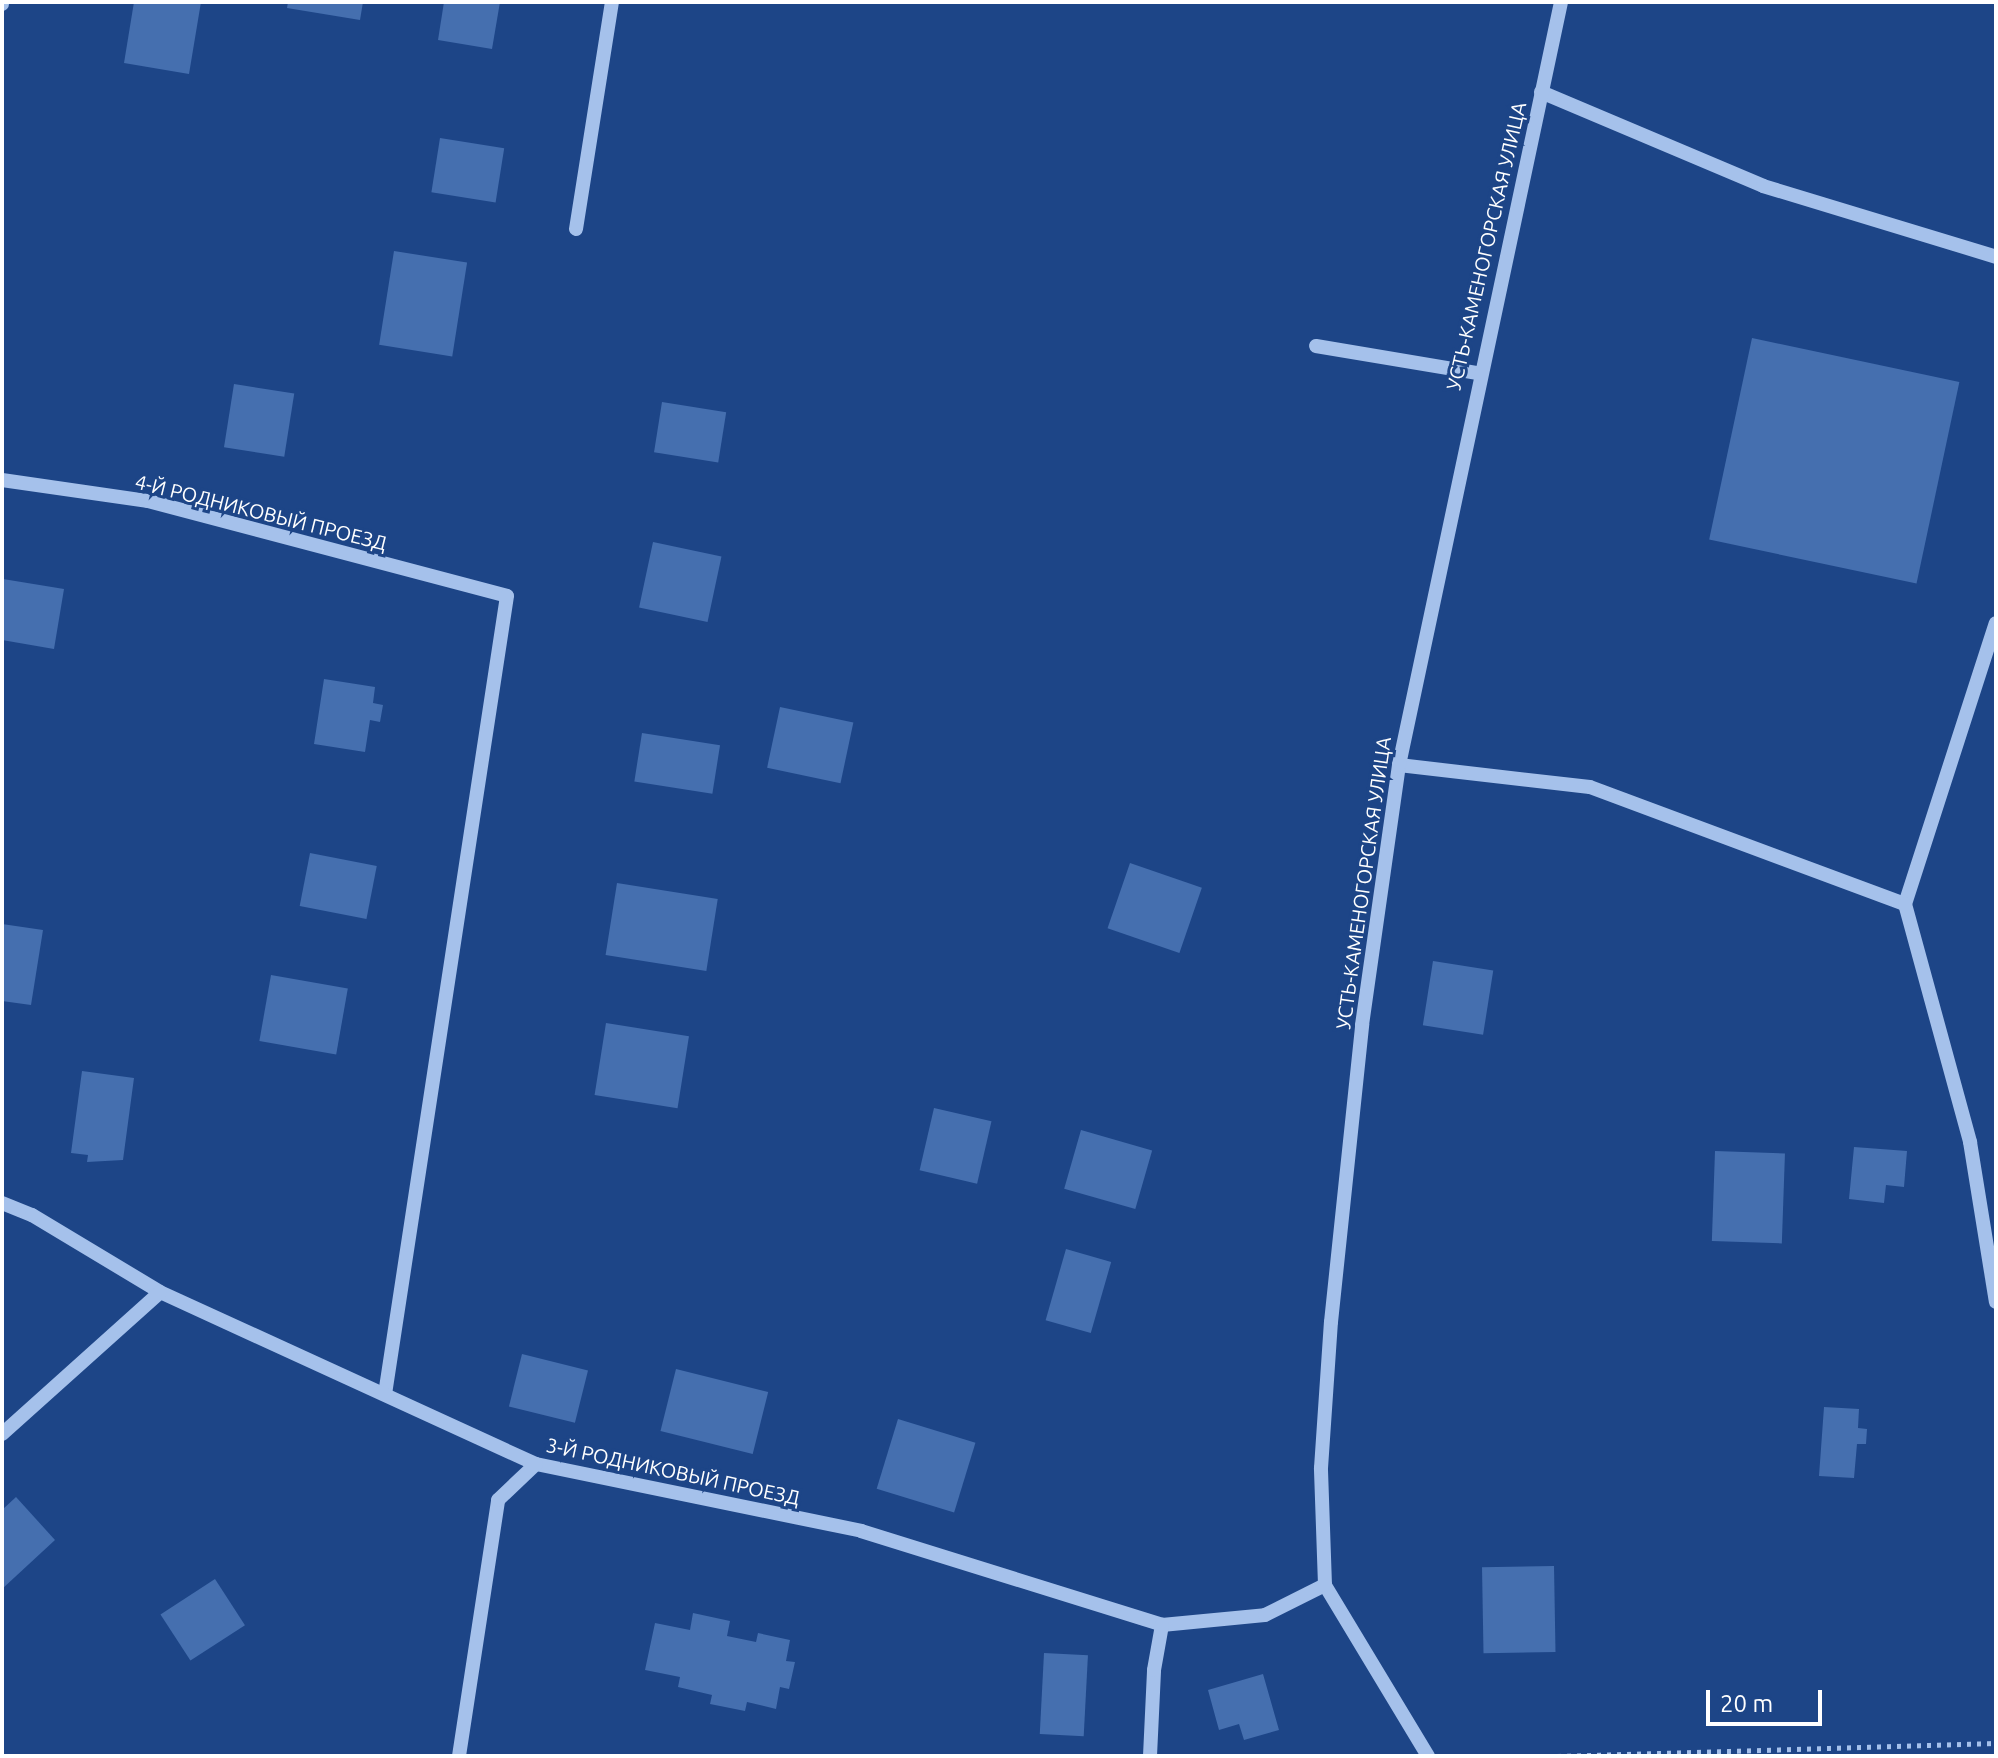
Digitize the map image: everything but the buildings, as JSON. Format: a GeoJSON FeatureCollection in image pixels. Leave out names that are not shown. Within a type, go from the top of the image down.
{"type":"FeatureCollection","features":[{"type":"Feature","properties":{"kind":"street"},"geometry":{"type":"LineString","coordinates":[[576,229],[612,2]]}},
{"type":"Feature","properties":{"kind":"street","name":"УСТЬ-КАМЕНОГОРСКАЯ УЛИЦА"},"geometry":{"type":"LineString","coordinates":[[1428,1756],[1325,1585],[1321,1468],[1331,1322],[1362,1025],[1399,765],[1478,373],[1561,2]]}},
{"type":"Feature","properties":{"kind":"street"},"geometry":{"type":"LineString","coordinates":[[1541,92],[1763,186],[1996,257]]}},
{"type":"Feature","properties":{"kind":"street"},"geometry":{"type":"LineString","coordinates":[[1316,346],[1478,373]]}},
{"type":"Feature","properties":{"kind":"street","name":"4-Й РОДНИКОВЫЙ ПРОЕЗД"},"geometry":{"type":"LineString","coordinates":[[2,480],[148,501],[507,596],[385,1394]]}},
{"type":"Feature","properties":{"kind":"street"},"geometry":{"type":"LineString","coordinates":[[1996,623],[1905,904],[1970,1142],[1996,1302]]}},
{"type":"Feature","properties":{"kind":"street"},"geometry":{"type":"LineString","coordinates":[[1399,765],[1590,787],[1905,904]]}},
{"type":"Feature","properties":{"kind":"street","name":"3-Й РОДНИКОВЫЙ ПРОЕЗД"},"geometry":{"type":"LineString","coordinates":[[2,1203],[32,1215],[160,1292],[536,1464],[861,1531],[1162,1625],[1265,1615],[1325,1585]]}},
{"type":"Feature","properties":{"kind":"street"},"geometry":{"type":"LineString","coordinates":[[2,1434],[160,1292]]}},
{"type":"Feature","properties":{"kind":"street"},"geometry":{"type":"LineString","coordinates":[[459,1756],[498,1500],[536,1464]]}},
{"type":"Feature","properties":{"kind":"street"},"geometry":{"type":"LineString","coordinates":[[1150,1756],[1154,1670],[1162,1625]]}},
{"type":"Feature","properties":{"kind":"path"},"geometry":{"type":"LineString","coordinates":[[1557,1756],[1996,1743]]}}]}
